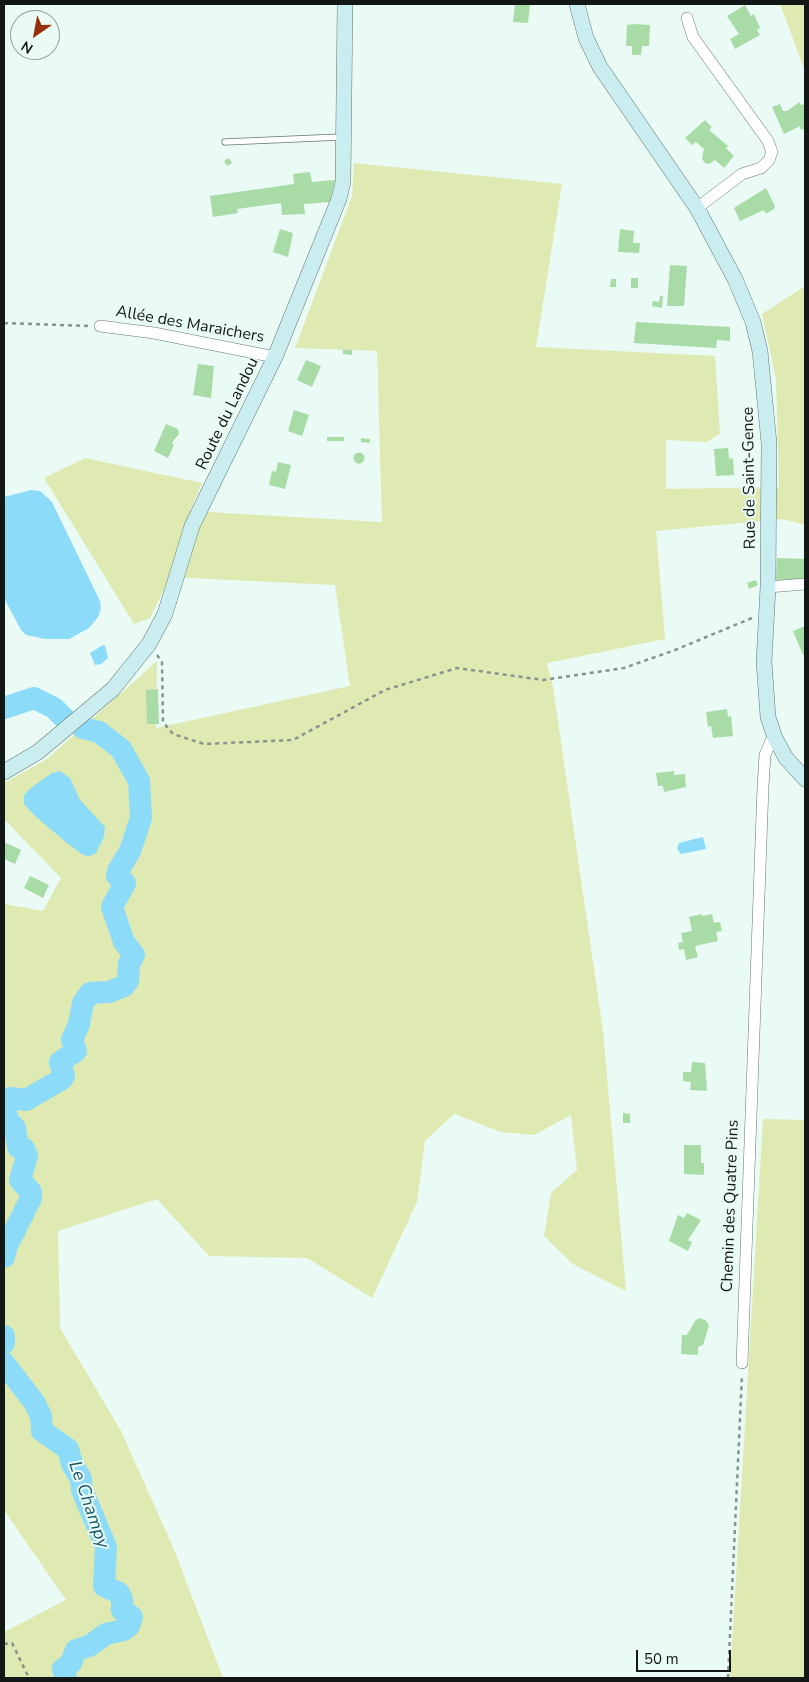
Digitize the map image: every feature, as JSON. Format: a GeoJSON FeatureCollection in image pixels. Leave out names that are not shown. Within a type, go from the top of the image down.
{"type":"FeatureCollection","features":[{"type":"Feature","properties":{"kind":"street","name":"Route du Landou"},"geometry":{"type":"LineString","coordinates":[[4,772],[38,752],[113,689],[149,644],[165,614],[192,526],[275,357],[338,199],[343,182],[345,4]]}},
{"type":"Feature","properties":{"kind":"street","name":"Rue de Saint-Gence"},"geometry":{"type":"LineString","coordinates":[[577,4],[586,38],[600,67],[697,208],[735,279],[753,322],[760,351],[769,443],[765,692],[768,717],[775,738],[786,758],[805,779]]}},
{"type":"Feature","properties":{"kind":"street"},"geometry":{"type":"LineString","coordinates":[[687,18],[693,37],[768,142],[772,152],[769,160],[761,168],[742,174],[697,208]]}},
{"type":"Feature","properties":{"kind":"street","name":"Allée des Maraichers"},"geometry":{"type":"LineString","coordinates":[[100,326],[154,332],[275,357]]}},
{"type":"Feature","properties":{"kind":"street"},"geometry":{"type":"LineString","coordinates":[[768,586],[805,584]]}},
{"type":"Feature","properties":{"kind":"street","name":"Chemin des Quatre Pins"},"geometry":{"type":"LineString","coordinates":[[742,1363],[763,786],[765,755],[771,741],[775,738]]}},
{"type":"Feature","properties":{"kind":"lane"},"geometry":{"type":"LineString","coordinates":[[226,142],[344,137]]}},
{"type":"Feature","properties":{"kind":"path"},"geometry":{"type":"LineString","coordinates":[[4,323],[100,326]]}},
{"type":"Feature","properties":{"kind":"path"},"geometry":{"type":"LineString","coordinates":[[149,644],[162,662],[163,722],[173,734],[204,744],[293,740],[385,690],[457,668],[543,680],[624,668],[675,650],[766,612]]}},
{"type":"Feature","properties":{"kind":"path"},"geometry":{"type":"LineString","coordinates":[[728,1678],[742,1363]]}},
{"type":"Feature","properties":{"kind":"path"},"geometry":{"type":"LineString","coordinates":[[4,1644],[12,1643],[29,1678]]}},
{"type":"Feature","properties":{"kind":"green space"},"geometry":{"type":"Polygon","coordinates":[[[780,4],[805,4],[805,71],[780,4]]]}},
{"type":"Feature","properties":{"kind":"green space"},"geometry":{"type":"Polygon","coordinates":[[[354,163],[562,184],[536,347],[715,356],[720,434],[706,442],[666,440],[666,489],[779,487],[776,379],[762,314],[805,286],[805,525],[782,519],[656,531],[665,639],[547,663],[553,687],[603,1031],[626,1291],[573,1264],[544,1236],[551,1193],[577,1170],[571,1115],[534,1135],[501,1132],[454,1114],[425,1141],[417,1202],[372,1298],[307,1258],[209,1256],[157,1199],[58,1231],[60,1328],[121,1431],[173,1547],[223,1678],[4,1678],[4,1632],[66,1600],[4,1510],[4,904],[43,911],[61,878],[4,819],[4,783],[47,759],[157,661],[156,728],[350,686],[335,585],[170,577],[150,618],[134,624],[44,478],[85,458],[202,483],[190,511],[382,522],[377,351],[295,348],[352,196],[354,163]]]}},
{"type":"Feature","properties":{"kind":"green space"},"geometry":{"type":"Polygon","coordinates":[[[763,1119],[805,1120],[805,1678],[730,1678],[763,1119]]]}},
{"type":"Feature","properties":{"kind":"water"},"geometry":{"type":"Polygon","coordinates":[[[31,490],[40,491],[52,502],[100,601],[101,608],[98,617],[89,628],[69,639],[45,639],[26,635],[21,630],[4,598],[4,497],[31,490]]]}},
{"type":"Feature","properties":{"kind":"water"},"geometry":{"type":"Polygon","coordinates":[[[103,645],[105,646],[108,658],[101,664],[95,665],[90,653],[103,645]]]}},
{"type":"Feature","properties":{"kind":"water"},"geometry":{"type":"Polygon","coordinates":[[[60,771],[70,778],[80,800],[105,827],[104,837],[96,853],[90,856],[83,855],[67,843],[24,804],[24,795],[32,787],[52,773],[60,771]]]}},
{"type":"Feature","properties":{"kind":"water"},"geometry":{"type":"Polygon","coordinates":[[[703,837],[706,849],[681,854],[677,849],[679,843],[703,837]]]}},
{"type":"Feature","properties":{"kind":"building"},"geometry":{"type":"Polygon","coordinates":[[[515,4],[530,4],[528,23],[513,22],[515,4]]]}},
{"type":"Feature","properties":{"kind":"building"},"geometry":{"type":"Polygon","coordinates":[[[745,5],[751,16],[754,14],[760,28],[757,30],[760,35],[735,49],[730,39],[739,34],[727,16],[745,5]]]}},
{"type":"Feature","properties":{"kind":"building"},"geometry":{"type":"Polygon","coordinates":[[[627,25],[650,25],[649,46],[642,46],[641,55],[632,55],[632,46],[626,46],[627,25]]]}},
{"type":"Feature","properties":{"kind":"building"},"geometry":{"type":"Polygon","coordinates":[[[800,102],[801,105],[805,104],[805,128],[801,130],[800,126],[784,134],[772,107],[780,104],[783,111],[787,111],[800,102]]]}},
{"type":"Feature","properties":{"kind":"building"},"geometry":{"type":"Polygon","coordinates":[[[705,120],[712,127],[709,130],[728,146],[726,148],[734,156],[724,168],[715,160],[709,164],[705,163],[702,159],[704,149],[696,142],[692,145],[685,138],[705,120]]]}},
{"type":"Feature","properties":{"kind":"building"},"geometry":{"type":"Polygon","coordinates":[[[229,158],[232,163],[227,166],[224,161],[229,158]]]}},
{"type":"Feature","properties":{"kind":"building"},"geometry":{"type":"Polygon","coordinates":[[[310,172],[312,182],[335,180],[330,202],[304,204],[305,214],[282,215],[281,203],[237,209],[238,213],[213,217],[210,196],[294,184],[293,174],[310,172]]]}},
{"type":"Feature","properties":{"kind":"building"},"geometry":{"type":"Polygon","coordinates":[[[766,188],[775,206],[774,209],[766,214],[764,210],[740,221],[734,208],[766,188]]]}},
{"type":"Feature","properties":{"kind":"building"},"geometry":{"type":"Polygon","coordinates":[[[280,229],[293,233],[288,257],[273,252],[280,229]]]}},
{"type":"Feature","properties":{"kind":"building"},"geometry":{"type":"Polygon","coordinates":[[[620,229],[634,231],[633,243],[640,243],[639,253],[618,252],[620,229]]]}},
{"type":"Feature","properties":{"kind":"building"},"geometry":{"type":"Polygon","coordinates":[[[670,265],[687,266],[684,306],[667,306],[670,265]]]}},
{"type":"Feature","properties":{"kind":"building"},"geometry":{"type":"Polygon","coordinates":[[[631,278],[638,278],[638,288],[631,288],[631,278]]]}},
{"type":"Feature","properties":{"kind":"building"},"geometry":{"type":"Polygon","coordinates":[[[611,279],[616,279],[616,287],[610,287],[611,279]]]}},
{"type":"Feature","properties":{"kind":"building"},"geometry":{"type":"Polygon","coordinates":[[[660,296],[663,296],[662,308],[652,306],[653,301],[659,302],[660,296]]]}},
{"type":"Feature","properties":{"kind":"building"},"geometry":{"type":"Polygon","coordinates":[[[636,322],[730,327],[730,341],[717,340],[716,348],[634,343],[636,322]]]}},
{"type":"Feature","properties":{"kind":"building"},"geometry":{"type":"Polygon","coordinates":[[[343,350],[352,350],[352,355],[343,354],[343,350]]]}},
{"type":"Feature","properties":{"kind":"building"},"geometry":{"type":"Polygon","coordinates":[[[306,360],[321,366],[312,387],[297,380],[306,360]]]}},
{"type":"Feature","properties":{"kind":"building"},"geometry":{"type":"Polygon","coordinates":[[[198,364],[214,366],[211,398],[193,395],[198,364]]]}},
{"type":"Feature","properties":{"kind":"building"},"geometry":{"type":"Polygon","coordinates":[[[294,410],[309,415],[302,436],[288,431],[294,410]]]}},
{"type":"Feature","properties":{"kind":"building"},"geometry":{"type":"Polygon","coordinates":[[[166,424],[178,429],[179,434],[173,441],[172,444],[174,445],[168,458],[154,451],[166,424]]]}},
{"type":"Feature","properties":{"kind":"building"},"geometry":{"type":"Polygon","coordinates":[[[327,437],[344,437],[344,441],[327,441],[327,437]]]}},
{"type":"Feature","properties":{"kind":"building"},"geometry":{"type":"Polygon","coordinates":[[[361,438],[370,439],[370,443],[361,442],[361,438]]]}},
{"type":"Feature","properties":{"kind":"building"},"geometry":{"type":"Polygon","coordinates":[[[728,448],[729,459],[733,458],[734,475],[716,476],[714,449],[728,448]]]}},
{"type":"Feature","properties":{"kind":"building"},"geometry":{"type":"Polygon","coordinates":[[[357,453],[361,453],[364,458],[363,462],[357,463],[354,460],[354,456],[357,453]]]}},
{"type":"Feature","properties":{"kind":"building"},"geometry":{"type":"Polygon","coordinates":[[[278,462],[291,465],[285,489],[269,485],[272,471],[276,472],[278,462]]]}},
{"type":"Feature","properties":{"kind":"building"},"geometry":{"type":"Polygon","coordinates":[[[777,558],[805,559],[805,579],[776,580],[777,558]]]}},
{"type":"Feature","properties":{"kind":"building"},"geometry":{"type":"Polygon","coordinates":[[[756,580],[758,585],[749,589],[747,583],[756,580]]]}},
{"type":"Feature","properties":{"kind":"building"},"geometry":{"type":"Polygon","coordinates":[[[805,626],[805,654],[803,655],[793,631],[805,626]]]}},
{"type":"Feature","properties":{"kind":"building"},"geometry":{"type":"Polygon","coordinates":[[[158,689],[159,724],[147,724],[146,690],[158,689]]]}},
{"type":"Feature","properties":{"kind":"building"},"geometry":{"type":"Polygon","coordinates":[[[727,709],[728,717],[731,716],[733,736],[713,738],[711,726],[708,727],[706,712],[727,709]]]}},
{"type":"Feature","properties":{"kind":"building"},"geometry":{"type":"Polygon","coordinates":[[[674,771],[674,775],[685,774],[686,787],[664,792],[663,786],[658,786],[656,773],[674,771]]]}},
{"type":"Feature","properties":{"kind":"building"},"geometry":{"type":"Polygon","coordinates":[[[4,842],[21,850],[15,864],[4,859],[4,842]]]}},
{"type":"Feature","properties":{"kind":"building"},"geometry":{"type":"Polygon","coordinates":[[[30,876],[49,885],[43,898],[24,888],[30,876]]]}},
{"type":"Feature","properties":{"kind":"building"},"geometry":{"type":"Polygon","coordinates":[[[702,914],[702,916],[712,914],[714,923],[720,922],[722,931],[716,932],[718,941],[695,946],[698,957],[686,960],[684,949],[679,950],[678,943],[683,942],[681,933],[692,931],[689,917],[702,914]]]}},
{"type":"Feature","properties":{"kind":"building"},"geometry":{"type":"Polygon","coordinates":[[[692,1062],[705,1063],[707,1091],[690,1090],[691,1082],[683,1081],[683,1072],[691,1072],[692,1062]]]}},
{"type":"Feature","properties":{"kind":"building"},"geometry":{"type":"Polygon","coordinates":[[[623,1113],[630,1114],[630,1123],[623,1123],[623,1113]]]}},
{"type":"Feature","properties":{"kind":"building"},"geometry":{"type":"Polygon","coordinates":[[[684,1145],[701,1145],[701,1163],[704,1163],[704,1175],[684,1174],[684,1145]]]}},
{"type":"Feature","properties":{"kind":"building"},"geometry":{"type":"Polygon","coordinates":[[[687,1213],[701,1220],[688,1240],[692,1242],[688,1251],[669,1241],[678,1215],[684,1218],[687,1213]]]}},
{"type":"Feature","properties":{"kind":"building"},"geometry":{"type":"Polygon","coordinates":[[[699,1318],[705,1320],[709,1325],[703,1345],[698,1347],[698,1355],[681,1354],[682,1335],[687,1335],[695,1321],[699,1318]]]}},
{"type":"Feature","properties":{"kind":"waterway","name":"Le Champy"},"geometry":{"type":"LineString","coordinates":[[4,708],[34,698],[54,708],[66,720]]}},
{"type":"Feature","properties":{"kind":"waterway","name":"Le Champy"},"geometry":{"type":"LineString","coordinates":[[4,1257],[7,1246],[31,1198],[31,1192],[20,1180],[27,1156],[24,1149],[18,1147],[15,1128],[9,1122],[6,1113],[6,1104],[10,1098],[26,1100],[62,1079],[64,1076],[60,1062],[76,1051],[72,1040],[79,1024],[83,1003],[90,993],[109,992],[124,986],[128,981],[129,964],[134,955],[124,942],[112,907],[125,883],[117,876],[118,871],[130,851],[141,818],[139,781],[121,749],[99,732],[83,728]]}},
{"type":"Feature","properties":{"kind":"waterway","name":"Le Champy"},"geometry":{"type":"LineString","coordinates":[[4,1336],[4,1343]]}},
{"type":"Feature","properties":{"kind":"waterway","name":"Le Champy"},"geometry":{"type":"LineString","coordinates":[[4,1363],[34,1402],[41,1416],[42,1431],[68,1449],[72,1464],[81,1479],[82,1490],[106,1547],[104,1586],[119,1593],[122,1599],[122,1610],[132,1617],[129,1626],[124,1630],[106,1634],[89,1646],[76,1650],[71,1663],[63,1669],[66,1678]]}}]}
